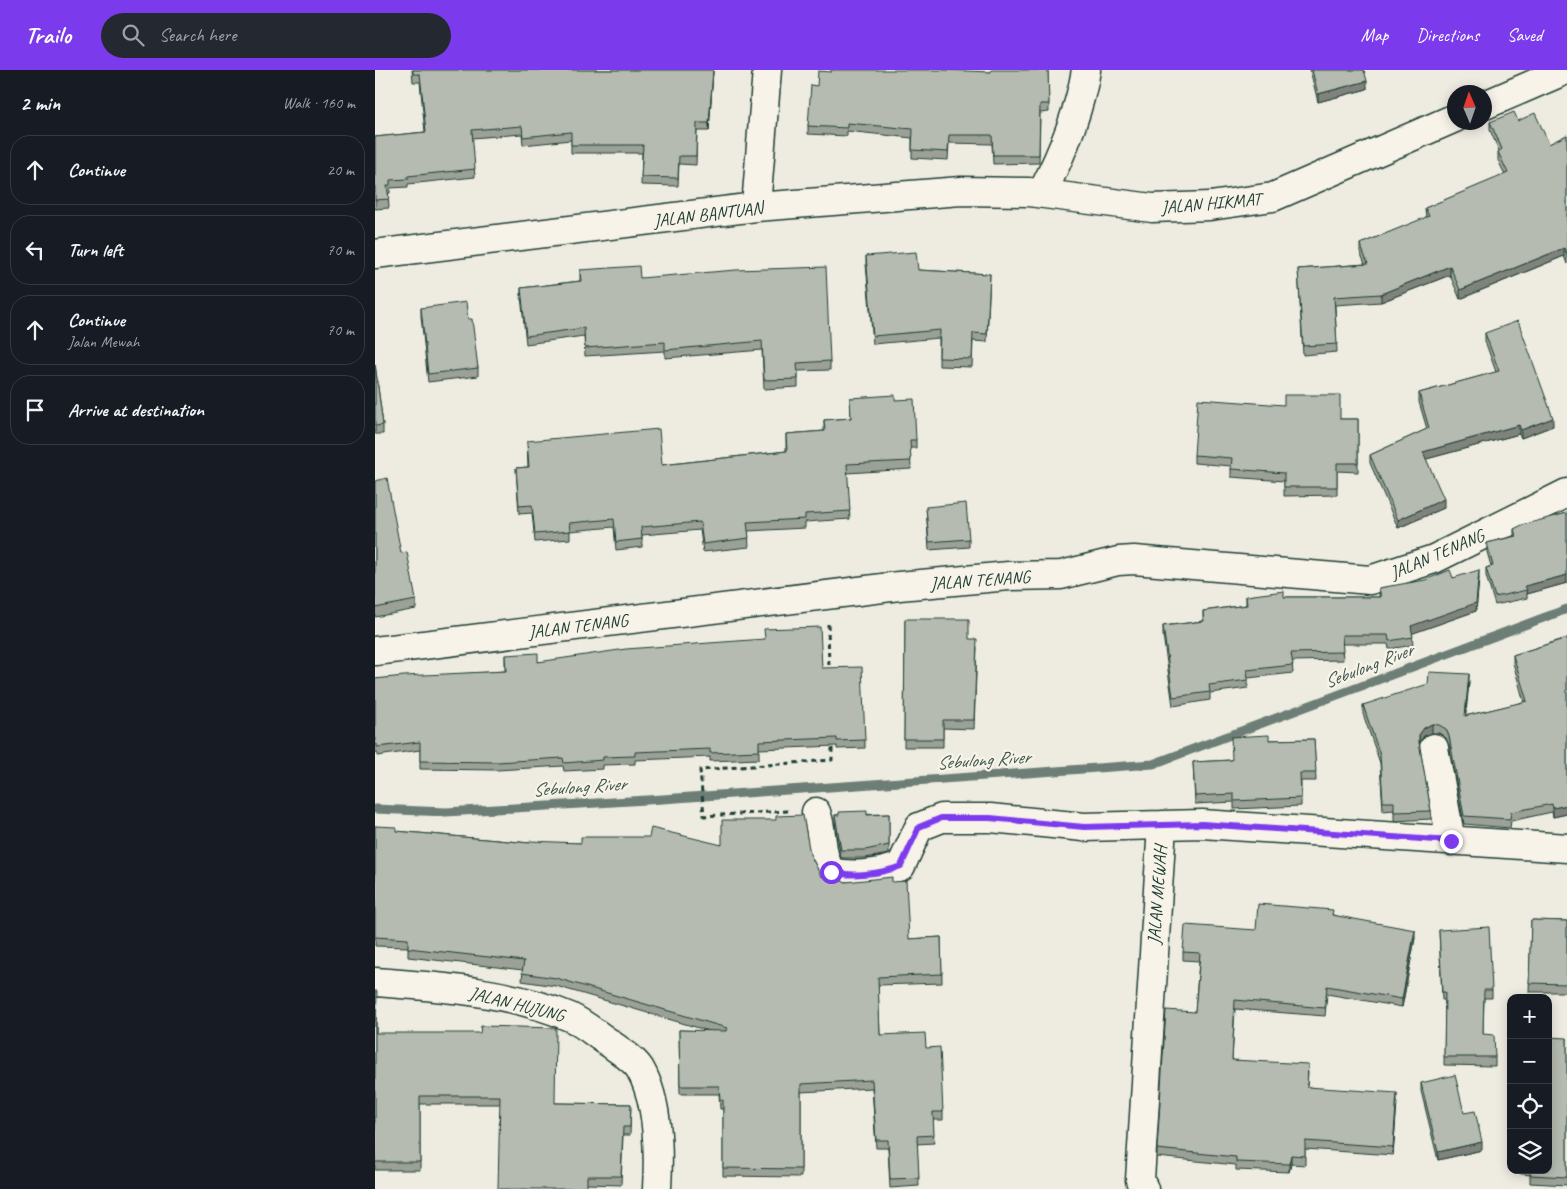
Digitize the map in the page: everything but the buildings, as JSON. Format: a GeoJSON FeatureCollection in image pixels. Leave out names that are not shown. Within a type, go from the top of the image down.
{"type":"FeatureCollection","features":[{"type":"Feature","properties":{"kind":"street"},"geometry":{"type":"LineString","coordinates":[[756,207],[767,70]]}},
{"type":"Feature","properties":{"kind":"street"},"geometry":{"type":"LineString","coordinates":[[1042,193],[1058,161],[1076,117],[1086,70]]}},
{"type":"Feature","properties":{"kind":"street"},"geometry":{"type":"LineString","coordinates":[[1492,102],[1566,70]]}},
{"type":"Feature","properties":{"kind":"street","name":"JALAN HIKMAT"},"geometry":{"type":"LineString","coordinates":[[1042,193],[1152,208],[1210,206],[1273,197],[1447,121]]}},
{"type":"Feature","properties":{"kind":"street","name":"JALAN BANTUAN"},"geometry":{"type":"LineString","coordinates":[[375,254],[756,207],[961,191],[1042,193]]}},
{"type":"Feature","properties":{"kind":"street","name":"JALAN TENANG"},"geometry":{"type":"LineString","coordinates":[[375,651],[979,579],[1061,575],[1118,561],[1134,560],[1370,580],[1433,559],[1567,493]]}},
{"type":"Feature","properties":{"kind":"street"},"geometry":{"type":"LineString","coordinates":[[1434,748],[1451,841]]}},
{"type":"Feature","properties":{"kind":"street"},"geometry":{"type":"LineString","coordinates":[[816,812],[824,860],[831,872],[840,874],[889,871],[901,866],[919,827],[941,818],[990,818],[1084,827],[1162,826]]}},
{"type":"Feature","properties":{"kind":"street","name":"JALAN MEWAH"},"geometry":{"type":"LineString","coordinates":[[1144,1189],[1140,1180],[1162,826],[1202,824],[1567,848]]}},
{"type":"Feature","properties":{"kind":"street","name":"JALAN HUJUNG"},"geometry":{"type":"LineString","coordinates":[[375,982],[448,987],[526,1003],[571,1018],[615,1048],[639,1068],[649,1097],[658,1140],[657,1189]]}},
{"type":"Feature","properties":{"kind":"path"},"geometry":{"type":"LineString","coordinates":[[827,596],[829,673]]}},
{"type":"Feature","properties":{"kind":"path"},"geometry":{"type":"LineString","coordinates":[[816,812],[808,810],[704,816],[700,770],[832,760],[831,740]]}},
{"type":"Feature","properties":{"kind":"waterway","name":"Sebulong River"},"geometry":{"type":"LineString","coordinates":[[375,809],[446,812],[663,799],[1153,764],[1567,609]]}},
{"type":"Feature","properties":{"kind":"route"},"geometry":{"type":"LineString","coordinates":[[831,872],[840,874],[889,871],[901,866],[919,827],[941,818],[990,818],[1084,827],[1202,824],[1451,841]]}}]}
